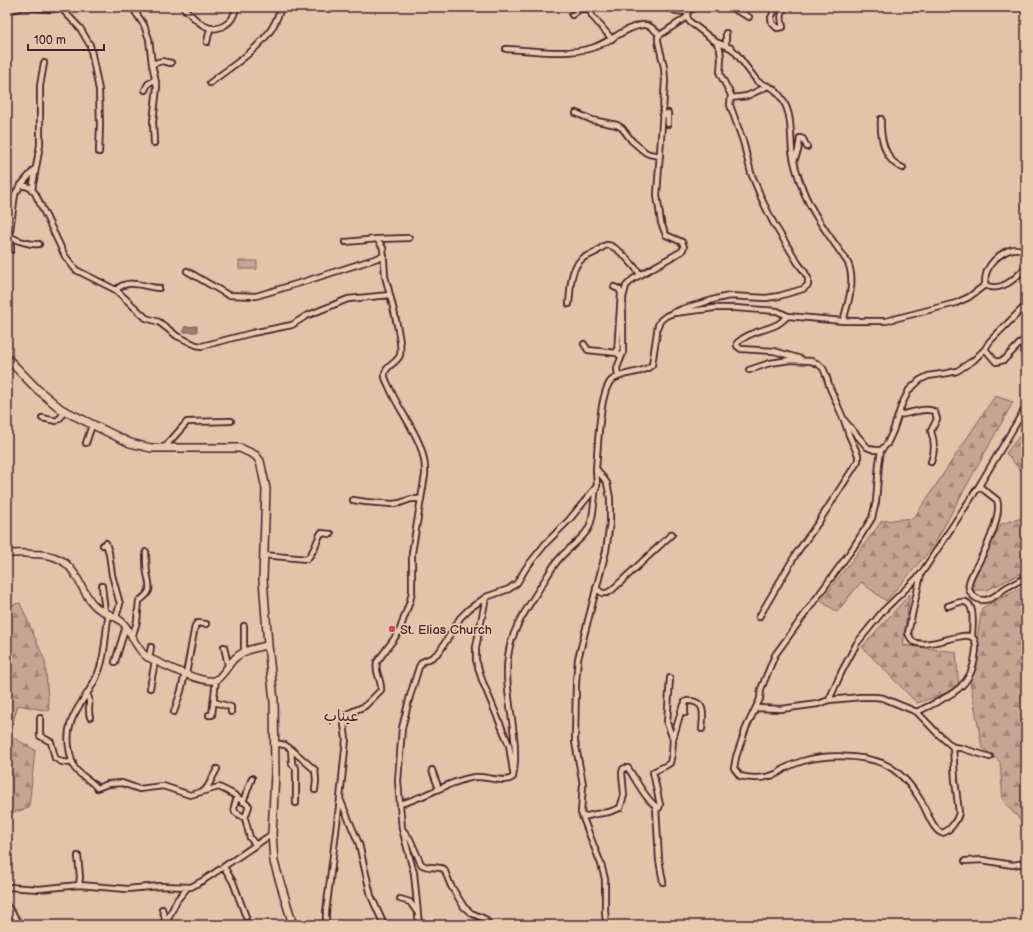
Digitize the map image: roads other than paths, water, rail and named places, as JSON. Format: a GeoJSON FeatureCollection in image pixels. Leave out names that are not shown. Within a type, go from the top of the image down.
{"type":"FeatureCollection","features":[{"type":"Feature","properties":{"kind":"main road"},"geometry":{"type":"LineString","coordinates":[[7,358],[47,399],[64,411],[130,443],[147,447],[164,448],[236,447],[244,449],[255,455],[260,461],[266,489],[263,591],[274,701],[272,834],[275,868],[293,925]]}},
{"type":"Feature","properties":{"kind":"street"},"geometry":{"type":"LineString","coordinates":[[7,11],[23,7],[52,9],[60,7],[80,28],[90,45],[99,90],[99,152]]}},
{"type":"Feature","properties":{"kind":"street"},"geometry":{"type":"LineString","coordinates":[[132,7],[144,25],[149,38],[157,88],[153,122],[154,143]]}},
{"type":"Feature","properties":{"kind":"street"},"geometry":{"type":"LineString","coordinates":[[183,7],[202,25],[210,29],[218,29],[226,25],[234,17],[236,7]]}},
{"type":"Feature","properties":{"kind":"street"},"geometry":{"type":"LineString","coordinates":[[210,83],[250,52],[268,34],[281,7]]}},
{"type":"Feature","properties":{"kind":"street"},"geometry":{"type":"LineString","coordinates":[[669,7],[674,11],[679,12],[688,11],[696,7]]}},
{"type":"Feature","properties":{"kind":"street"},"geometry":{"type":"LineString","coordinates":[[731,7],[749,16]]}},
{"type":"Feature","properties":{"kind":"street"},"geometry":{"type":"LineString","coordinates":[[776,7],[770,18],[772,23],[777,28],[783,27],[781,12],[784,7]]}},
{"type":"Feature","properties":{"kind":"street"},"geometry":{"type":"LineString","coordinates":[[572,15],[580,9],[590,9],[592,16],[612,39]]}},
{"type":"Feature","properties":{"kind":"street"},"geometry":{"type":"LineString","coordinates":[[688,11],[687,18],[693,25],[716,42],[731,48],[742,59],[757,81],[776,90],[787,106],[794,161],[800,182],[808,201],[851,270],[852,281],[843,321]]}},
{"type":"Feature","properties":{"kind":"street"},"geometry":{"type":"LineString","coordinates":[[618,376],[616,368],[623,353],[623,298],[629,282],[682,251],[684,247],[682,242],[666,235],[661,223],[657,196],[666,81],[658,37],[687,18]]}},
{"type":"Feature","properties":{"kind":"street"},"geometry":{"type":"LineString","coordinates":[[506,50],[570,52],[592,48],[630,29],[642,25],[651,26],[660,35]]}},
{"type":"Feature","properties":{"kind":"street"},"geometry":{"type":"LineString","coordinates":[[207,42],[210,29]]}},
{"type":"Feature","properties":{"kind":"street"},"geometry":{"type":"LineString","coordinates":[[726,34],[726,46]]}},
{"type":"Feature","properties":{"kind":"street"},"geometry":{"type":"LineString","coordinates":[[513,777],[516,750],[507,682],[507,661],[511,640],[520,621],[551,569],[569,548],[584,535],[590,526],[597,486],[596,468],[602,400],[608,384],[611,380],[618,376],[647,369],[652,364],[658,324],[666,316],[682,309],[723,298],[751,296],[766,298],[803,289],[808,285],[808,278],[774,224],[751,173],[743,141],[730,105],[731,98],[720,74],[721,58],[716,42]]}},
{"type":"Feature","properties":{"kind":"street"},"geometry":{"type":"LineString","coordinates":[[152,64],[162,61],[172,63]]}},
{"type":"Feature","properties":{"kind":"street"},"geometry":{"type":"LineString","coordinates":[[32,190],[40,145],[40,86],[44,63]]}},
{"type":"Feature","properties":{"kind":"street"},"geometry":{"type":"LineString","coordinates":[[145,90],[148,84],[155,79]]}},
{"type":"Feature","properties":{"kind":"street"},"geometry":{"type":"LineString","coordinates":[[731,98],[747,96],[768,86]]}},
{"type":"Feature","properties":{"kind":"street"},"geometry":{"type":"LineString","coordinates":[[576,113],[592,120],[617,125],[622,128],[632,141],[645,152],[660,156]]}},
{"type":"Feature","properties":{"kind":"street"},"geometry":{"type":"LineString","coordinates":[[664,114],[668,113],[668,124]]}},
{"type":"Feature","properties":{"kind":"street"},"geometry":{"type":"LineString","coordinates":[[881,118],[880,132],[886,150],[893,161],[898,166],[903,168]]}},
{"type":"Feature","properties":{"kind":"street"},"geometry":{"type":"LineString","coordinates":[[794,161],[798,152],[800,138],[807,146]]}},
{"type":"Feature","properties":{"kind":"street"},"geometry":{"type":"LineString","coordinates":[[11,250],[8,234],[10,231],[15,194],[35,169]]}},
{"type":"Feature","properties":{"kind":"street"},"geometry":{"type":"LineString","coordinates":[[21,185],[35,193],[65,256],[76,270],[116,290],[146,318],[159,322],[177,336],[196,345],[202,346],[252,333],[292,325],[306,316],[348,299],[390,295]]}},
{"type":"Feature","properties":{"kind":"street"},"geometry":{"type":"LineString","coordinates":[[8,234],[33,244],[39,244]]}},
{"type":"Feature","properties":{"kind":"street"},"geometry":{"type":"LineString","coordinates":[[346,242],[409,238]]}},
{"type":"Feature","properties":{"kind":"street"},"geometry":{"type":"LineString","coordinates":[[326,925],[326,912],[346,739],[344,724],[346,714],[365,706],[380,690],[381,687],[376,668],[377,662],[399,632],[410,601],[412,592],[412,557],[425,475],[424,456],[419,443],[401,412],[385,376],[386,369],[399,358],[401,353],[398,326],[385,276],[383,248],[377,239]]}},
{"type":"Feature","properties":{"kind":"street"},"geometry":{"type":"LineString","coordinates":[[569,304],[572,273],[576,266],[583,258],[595,253],[606,245],[615,247],[641,275]]}},
{"type":"Feature","properties":{"kind":"street"},"geometry":{"type":"LineString","coordinates":[[985,285],[985,276],[988,268],[1004,253],[1015,248],[1021,249],[1026,254]]}},
{"type":"Feature","properties":{"kind":"street"},"geometry":{"type":"LineString","coordinates":[[187,271],[228,295],[256,296],[384,256]]}},
{"type":"Feature","properties":{"kind":"street"},"geometry":{"type":"LineString","coordinates":[[985,285],[992,288],[1004,285],[1018,276],[1026,267]]}},
{"type":"Feature","properties":{"kind":"street"},"geometry":{"type":"LineString","coordinates":[[116,290],[127,283],[159,288]]}},
{"type":"Feature","properties":{"kind":"street"},"geometry":{"type":"LineString","coordinates":[[673,313],[715,308],[735,308],[777,311],[788,316],[843,321],[886,321],[948,305],[969,297],[985,285]]}},
{"type":"Feature","properties":{"kind":"street"},"geometry":{"type":"LineString","coordinates":[[614,287],[619,289],[621,293],[617,353],[620,359]]}},
{"type":"Feature","properties":{"kind":"street"},"geometry":{"type":"LineString","coordinates":[[953,747],[959,813],[958,818],[949,829],[942,833],[936,830],[922,802],[905,779],[898,772],[882,763],[843,756],[833,756],[804,760],[783,769],[777,774],[753,779],[740,776],[734,768],[734,762],[746,728],[760,699],[763,684],[775,655],[853,548],[872,518],[876,502],[881,450],[887,444],[902,404],[909,390],[920,380],[928,376],[957,371],[974,360],[985,349],[990,341],[1026,305]]}},
{"type":"Feature","properties":{"kind":"street"},"geometry":{"type":"LineString","coordinates":[[759,616],[796,554],[858,461],[858,455],[823,368],[810,361],[774,351],[741,349],[737,346],[737,342],[742,338],[778,324],[788,316]]}},
{"type":"Feature","properties":{"kind":"street"},"geometry":{"type":"LineString","coordinates":[[985,349],[996,362],[1004,360],[1026,337]]}},
{"type":"Feature","properties":{"kind":"street"},"geometry":{"type":"LineString","coordinates":[[584,344],[588,350],[617,353]]}},
{"type":"Feature","properties":{"kind":"street"},"geometry":{"type":"LineString","coordinates":[[749,370],[779,361],[810,361]]}},
{"type":"Feature","properties":{"kind":"street"},"geometry":{"type":"LineString","coordinates":[[829,700],[842,671],[862,636],[883,611],[922,574],[979,486],[1026,407]]}},
{"type":"Feature","properties":{"kind":"street"},"geometry":{"type":"LineString","coordinates":[[898,415],[926,410],[932,410],[935,412],[937,419],[931,431],[934,438],[934,452],[931,462]]}},
{"type":"Feature","properties":{"kind":"street"},"geometry":{"type":"LineString","coordinates":[[42,418],[56,421],[61,417],[64,411]]}},
{"type":"Feature","properties":{"kind":"street"},"geometry":{"type":"LineString","coordinates":[[844,420],[867,447],[874,450],[881,450]]}},
{"type":"Feature","properties":{"kind":"street"},"geometry":{"type":"LineString","coordinates":[[164,448],[187,422],[231,421]]}},
{"type":"Feature","properties":{"kind":"street"},"geometry":{"type":"LineString","coordinates":[[86,443],[92,425]]}},
{"type":"Feature","properties":{"kind":"street"},"geometry":{"type":"LineString","coordinates":[[596,468],[607,483],[610,498],[608,541],[578,658],[575,742],[583,784],[581,809],[604,875],[606,925]]}},
{"type":"Feature","properties":{"kind":"street"},"geometry":{"type":"LineString","coordinates":[[419,925],[414,873],[402,829],[398,780],[401,734],[419,666],[422,662],[433,657],[440,651],[464,614],[477,602],[486,597],[509,589],[517,583],[526,568],[546,543],[569,520],[597,486]]}},
{"type":"Feature","properties":{"kind":"street"},"geometry":{"type":"LineString","coordinates":[[979,486],[998,500],[999,507],[991,536],[970,578],[969,590],[977,598],[982,600],[989,599],[1011,585],[1026,578]]}},
{"type":"Feature","properties":{"kind":"street"},"geometry":{"type":"LineString","coordinates":[[353,500],[392,504],[411,499],[421,499]]}},
{"type":"Feature","properties":{"kind":"street"},"geometry":{"type":"LineString","coordinates":[[263,555],[307,559],[314,550],[321,533],[331,534]]}},
{"type":"Feature","properties":{"kind":"street"},"geometry":{"type":"LineString","coordinates":[[596,588],[607,593],[612,590],[672,534]]}},
{"type":"Feature","properties":{"kind":"street"},"geometry":{"type":"LineString","coordinates":[[104,545],[106,543],[112,576],[120,604],[116,617]]}},
{"type":"Feature","properties":{"kind":"street"},"geometry":{"type":"LineString","coordinates":[[132,638],[137,621],[139,601],[146,596],[150,590],[146,568],[146,552]]}},
{"type":"Feature","properties":{"kind":"street"},"geometry":{"type":"LineString","coordinates":[[8,554],[45,554],[59,558],[75,573],[91,602],[97,608],[116,617],[126,626],[140,652],[185,674],[208,681],[216,679],[234,658],[244,652],[268,645]]}},
{"type":"Feature","properties":{"kind":"street"},"geometry":{"type":"LineString","coordinates":[[922,574],[908,633],[912,641],[920,645],[963,636],[972,638]]}},
{"type":"Feature","properties":{"kind":"street"},"geometry":{"type":"LineString","coordinates":[[102,586],[107,613],[100,668],[88,694],[73,715],[69,726],[69,746],[74,768],[97,788],[108,784],[122,783],[140,789],[163,786],[186,794],[194,794],[219,788],[227,790],[249,806],[245,818],[250,838],[256,845]]}},
{"type":"Feature","properties":{"kind":"street"},"geometry":{"type":"LineString","coordinates":[[486,597],[476,647],[476,660],[480,675],[508,745],[513,777]]}},
{"type":"Feature","properties":{"kind":"street"},"geometry":{"type":"LineString","coordinates":[[917,712],[953,694],[969,678],[973,670],[975,642],[972,638],[971,608],[969,604],[965,602],[948,606]]}},
{"type":"Feature","properties":{"kind":"street"},"geometry":{"type":"LineString","coordinates":[[174,712],[181,691],[195,626],[197,623],[206,624]]}},
{"type":"Feature","properties":{"kind":"street"},"geometry":{"type":"LineString","coordinates":[[115,662],[126,626]]}},
{"type":"Feature","properties":{"kind":"street"},"geometry":{"type":"LineString","coordinates":[[244,626],[244,652]]}},
{"type":"Feature","properties":{"kind":"street"},"geometry":{"type":"LineString","coordinates":[[150,688],[152,659],[151,647]]}},
{"type":"Feature","properties":{"kind":"street"},"geometry":{"type":"LineString","coordinates":[[224,647],[228,665]]}},
{"type":"Feature","properties":{"kind":"street"},"geometry":{"type":"LineString","coordinates":[[670,678],[667,723],[673,739]]}},
{"type":"Feature","properties":{"kind":"street"},"geometry":{"type":"LineString","coordinates":[[209,715],[212,715],[216,679]]}},
{"type":"Feature","properties":{"kind":"street"},"geometry":{"type":"LineString","coordinates":[[88,694],[90,698],[90,717]]}},
{"type":"Feature","properties":{"kind":"street"},"geometry":{"type":"LineString","coordinates":[[756,708],[781,709],[818,704],[829,700],[876,696],[890,700],[917,712],[953,747],[990,757]]}},
{"type":"Feature","properties":{"kind":"street"},"geometry":{"type":"LineString","coordinates":[[685,702],[694,701],[701,706],[703,710],[702,729]]}},
{"type":"Feature","properties":{"kind":"street"},"geometry":{"type":"LineString","coordinates":[[214,702],[231,707],[231,712]]}},
{"type":"Feature","properties":{"kind":"street"},"geometry":{"type":"LineString","coordinates":[[656,808],[660,805],[653,772],[667,766],[670,762],[673,739],[685,702]]}},
{"type":"Feature","properties":{"kind":"street"},"geometry":{"type":"LineString","coordinates":[[685,702],[685,713]]}},
{"type":"Feature","properties":{"kind":"street"},"geometry":{"type":"LineString","coordinates":[[40,718],[40,736],[51,742],[55,758],[62,762],[73,763]]}},
{"type":"Feature","properties":{"kind":"street"},"geometry":{"type":"LineString","coordinates":[[274,743],[285,745],[315,770],[315,790]]}},
{"type":"Feature","properties":{"kind":"street"},"geometry":{"type":"LineString","coordinates":[[291,749],[292,764],[296,768],[296,802]]}},
{"type":"Feature","properties":{"kind":"street"},"geometry":{"type":"LineString","coordinates":[[583,817],[609,812],[620,808],[624,798],[622,773],[623,769],[628,768],[656,808],[658,860],[664,882]]}},
{"type":"Feature","properties":{"kind":"street"},"geometry":{"type":"LineString","coordinates":[[204,791],[217,769]]}},
{"type":"Feature","properties":{"kind":"street"},"geometry":{"type":"LineString","coordinates":[[432,770],[439,789]]}},
{"type":"Feature","properties":{"kind":"street"},"geometry":{"type":"LineString","coordinates":[[400,804],[413,801],[467,778],[486,777],[506,780],[513,777]]}},
{"type":"Feature","properties":{"kind":"street"},"geometry":{"type":"LineString","coordinates":[[243,802],[252,778]]}},
{"type":"Feature","properties":{"kind":"street"},"geometry":{"type":"LineString","coordinates":[[237,797],[234,807],[235,812],[245,818]]}},
{"type":"Feature","properties":{"kind":"street"},"geometry":{"type":"LineString","coordinates":[[340,799],[359,844],[371,896],[384,925]]}},
{"type":"Feature","properties":{"kind":"street"},"geometry":{"type":"LineString","coordinates":[[402,829],[410,839],[421,864],[424,867],[436,867],[444,870],[451,886],[464,907],[471,913],[485,919],[489,925]]}},
{"type":"Feature","properties":{"kind":"street"},"geometry":{"type":"LineString","coordinates":[[7,887],[39,890],[79,886],[127,890],[172,885],[187,888],[196,885],[272,834]]}},
{"type":"Feature","properties":{"kind":"street"},"geometry":{"type":"LineString","coordinates":[[78,856],[80,877],[79,886]]}},
{"type":"Feature","properties":{"kind":"street"},"geometry":{"type":"LineString","coordinates":[[965,861],[982,860],[1012,865],[1026,863]]}},
{"type":"Feature","properties":{"kind":"street"},"geometry":{"type":"LineString","coordinates":[[224,867],[233,882],[246,917]]}},
{"type":"Feature","properties":{"kind":"street"},"geometry":{"type":"LineString","coordinates":[[164,925],[178,900],[187,888]]}},
{"type":"Feature","properties":{"kind":"street"},"geometry":{"type":"LineString","coordinates":[[400,899],[410,902],[417,912]]}},
{"type":"Feature","properties":{"kind":"street"},"geometry":{"type":"LineString","coordinates":[[7,906],[21,925]]}},
{"type":"Feature","properties":{"kind":"street"},"geometry":{"type":"LineString","coordinates":[[162,909],[165,917],[164,925]]}},
{"type":"Feature","properties":{"kind":"water"},"geometry":{"type":"Polygon","coordinates":[[[197,326],[197,332],[184,332],[184,327],[197,326]]]}},
{"type":"Feature","properties":{"kind":"place","name":"St. Elias Church"},"geometry":{"type":"Point","coordinates":[392,629]}},
{"type":"Feature","properties":{"kind":"district","name":"عيناب"},"geometry":{"type":"Point","coordinates":[341,716]}}]}
